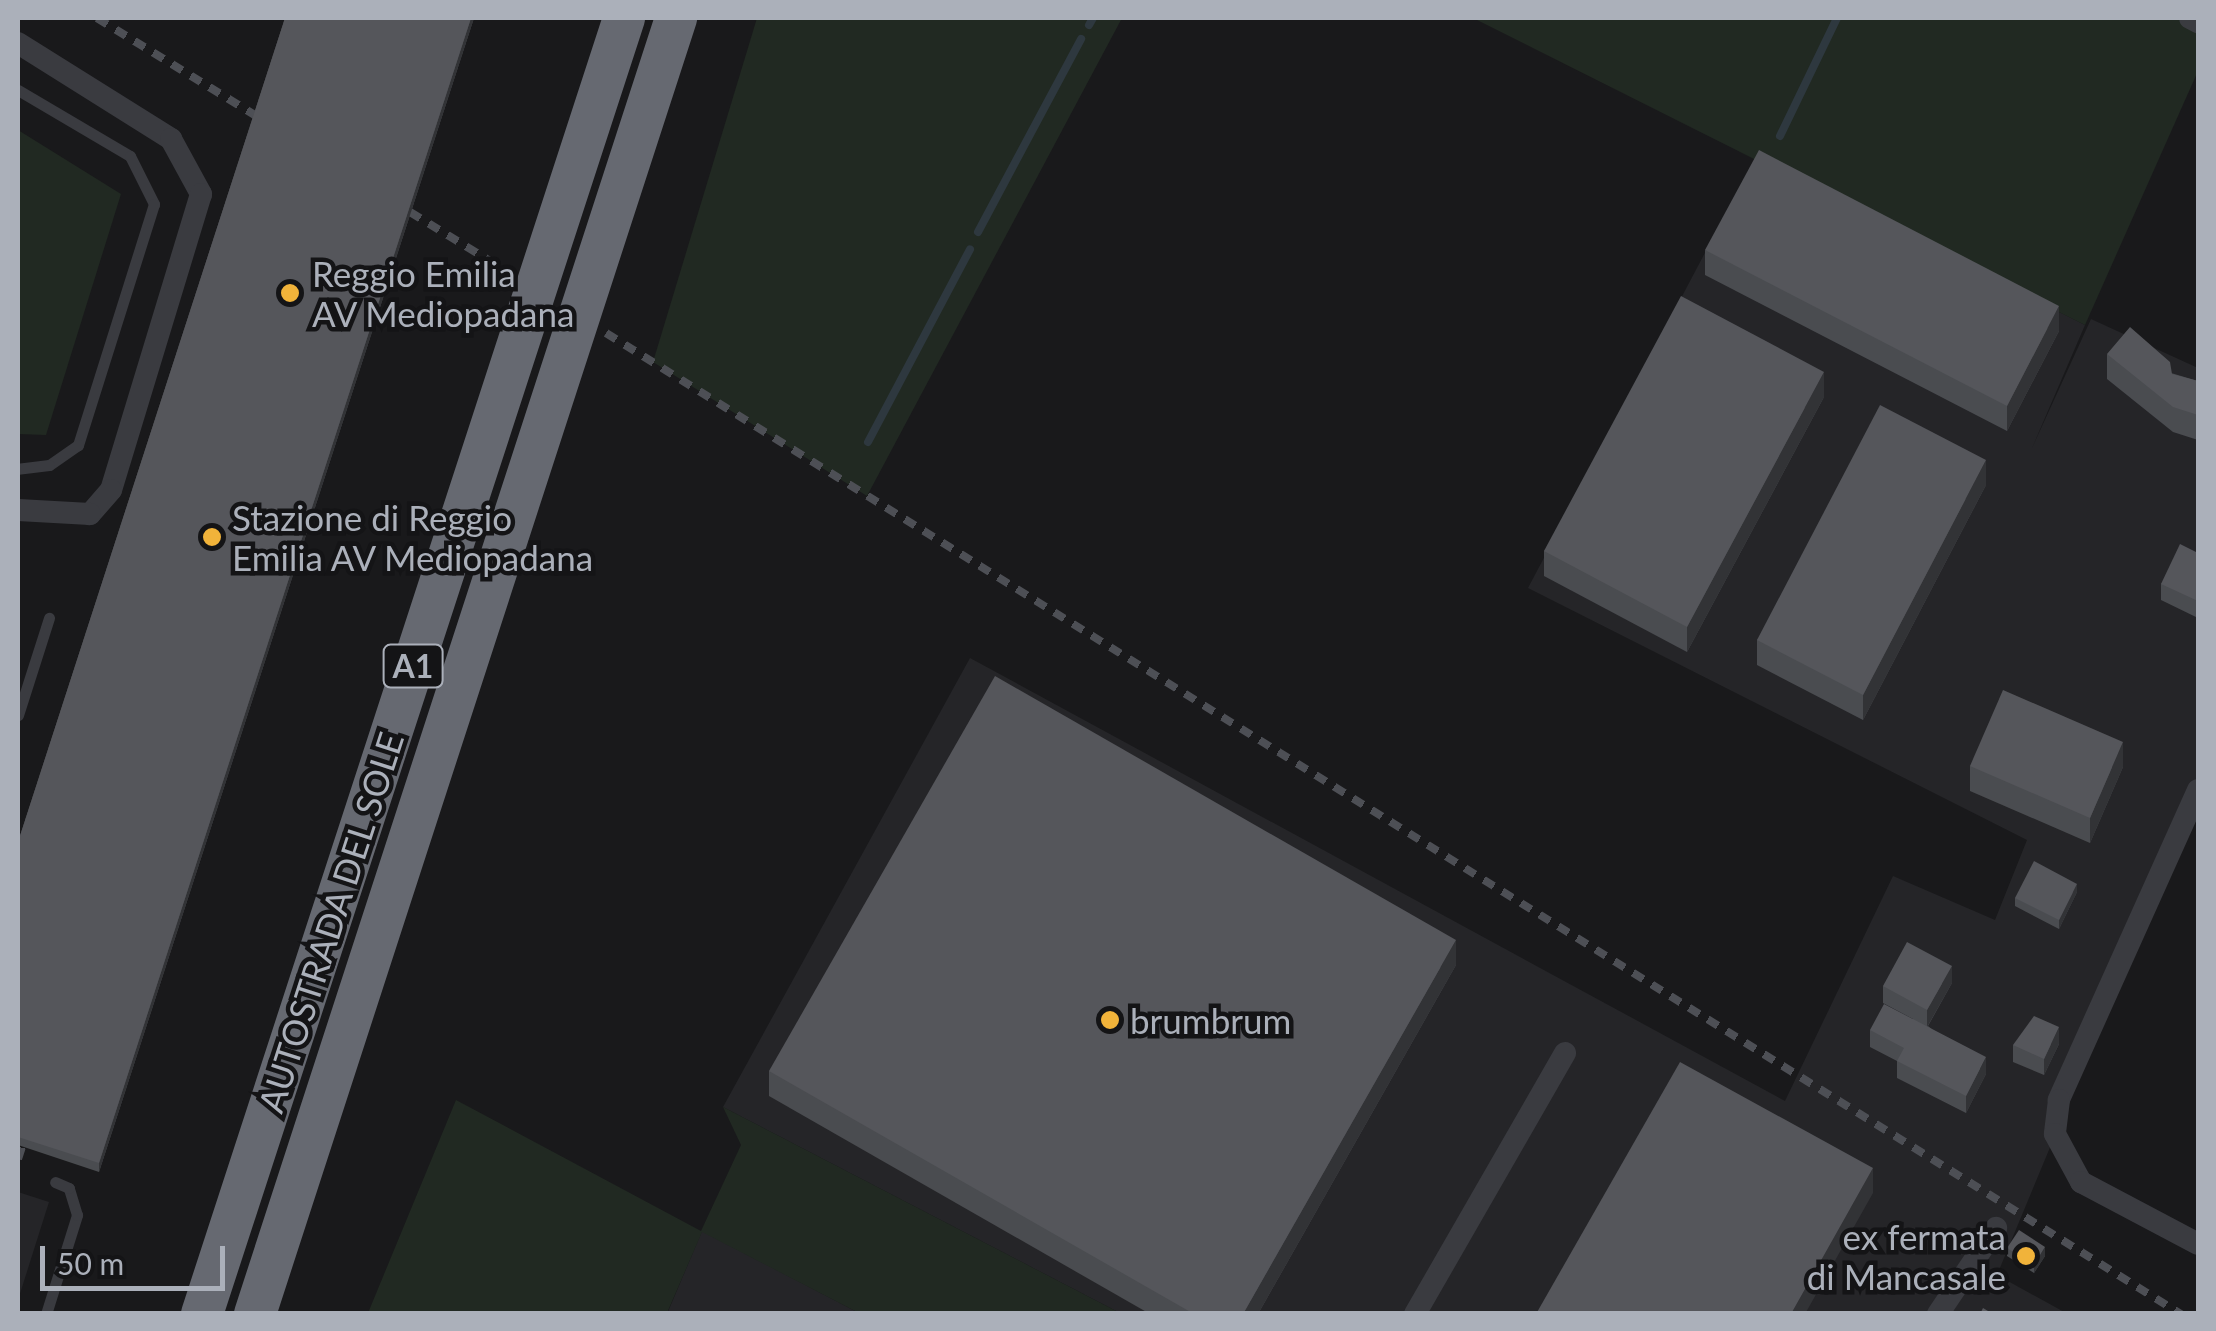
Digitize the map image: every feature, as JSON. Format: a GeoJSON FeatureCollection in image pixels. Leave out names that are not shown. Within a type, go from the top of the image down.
{"type":"FeatureCollection","features":[{"type":"Feature","properties":{"kind":"highway","name":"AUTOSTRADA DEL SOLE"},"geometry":{"type":"LineString","coordinates":[[202,1314],[624,18]]}},
{"type":"Feature","properties":{"kind":"highway","name":"AUTOSTRADA DEL SOLE"},"geometry":{"type":"LineString","coordinates":[[254,1314],[676,18]]}},
{"type":"Feature","properties":{"kind":"street"},"geometry":{"type":"LineString","coordinates":[[2190,18],[2198,22]]}},
{"type":"Feature","properties":{"kind":"street"},"geometry":{"type":"LineString","coordinates":[[18,43],[171,139],[201,194],[111,490],[90,514],[18,510]]}},
{"type":"Feature","properties":{"kind":"street"},"geometry":{"type":"LineString","coordinates":[[2198,790],[2059,1100],[2056,1134],[2089,1188],[2198,1244]]}},
{"type":"Feature","properties":{"kind":"street"},"geometry":{"type":"LineString","coordinates":[[1415,1314],[1565,1053]]}},
{"type":"Feature","properties":{"kind":"street"},"geometry":{"type":"LineString","coordinates":[[1938,1314],[1996,1228]]}},
{"type":"Feature","properties":{"kind":"lane"},"geometry":{"type":"LineString","coordinates":[[597,99],[606,18]]}},
{"type":"Feature","properties":{"kind":"lane"},"geometry":{"type":"LineString","coordinates":[[662,58],[691,18]]}},
{"type":"Feature","properties":{"kind":"lane"},"geometry":{"type":"LineString","coordinates":[[18,90],[130,156],[154,204],[78,445],[49,465],[18,469]]}},
{"type":"Feature","properties":{"kind":"lane"},"geometry":{"type":"LineString","coordinates":[[18,715],[49,618]]}},
{"type":"Feature","properties":{"kind":"lane"},"geometry":{"type":"LineString","coordinates":[[46,1314],[77,1215],[69,1188],[55,1182]]}},
{"type":"Feature","properties":{"kind":"shaded area"},"geometry":{"type":"Polygon","coordinates":[[[757,18],[1122,18],[867,496],[653,362],[757,18]]]}},
{"type":"Feature","properties":{"kind":"shaded area"},"geometry":{"type":"Polygon","coordinates":[[[1473,18],[2190,18],[2198,22],[2198,71],[2085,325],[1473,18]]]}},
{"type":"Feature","properties":{"kind":"shaded area"},"geometry":{"type":"Polygon","coordinates":[[[18,130],[121,194],[46,435],[18,434],[18,130]]]}},
{"type":"Feature","properties":{"kind":"shaded area"},"geometry":{"type":"Polygon","coordinates":[[[1755,158],[2085,325],[2032,448],[2091,319],[2198,368],[2198,791],[1997,1275],[2066,1313],[1120,1313],[723,1107],[970,658],[1785,1101],[1893,876],[1995,920],[2027,840],[1528,588],[1755,158]]]}},
{"type":"Feature","properties":{"kind":"shaded area"},"geometry":{"type":"Polygon","coordinates":[[[456,1100],[701,1231],[741,1145],[723,1107],[1120,1313],[859,1313],[702,1232],[667,1313],[368,1313],[456,1100]]]}},
{"type":"Feature","properties":{"kind":"shaded area"},"geometry":{"type":"Polygon","coordinates":[[[18,1192],[49,1202],[18,1300],[18,1192]]]}},
{"type":"Feature","properties":{"kind":"shaded area"},"geometry":{"type":"Polygon","coordinates":[[[702,1231],[859,1313],[667,1314],[702,1231]]]}},
{"type":"Feature","properties":{"kind":"building","name":"Stazione di Reggio Emilia AV Mediopadana"},"geometry":{"type":"Polygon","coordinates":[[[285,18],[471,18],[99,1163],[18,1137],[18,842],[285,18]]]}},
{"type":"Feature","properties":{"kind":"building"},"geometry":{"type":"Polygon","coordinates":[[[1759,150],[2059,306],[2007,406],[1705,250],[1759,150]]]}},
{"type":"Feature","properties":{"kind":"building"},"geometry":{"type":"Polygon","coordinates":[[[1681,296],[1824,372],[1687,627],[1544,551],[1681,296]]]}},
{"type":"Feature","properties":{"kind":"building"},"geometry":{"type":"Polygon","coordinates":[[[2130,327],[2170,362],[2172,374],[2198,381],[2198,415],[2173,407],[2107,354],[2130,327]]]}},
{"type":"Feature","properties":{"kind":"building"},"geometry":{"type":"Polygon","coordinates":[[[1880,405],[1986,460],[1863,695],[1757,640],[1880,405]]]}},
{"type":"Feature","properties":{"kind":"building"},"geometry":{"type":"Polygon","coordinates":[[[2180,544],[2198,553],[2198,601],[2161,584],[2180,544]]]}},
{"type":"Feature","properties":{"kind":"building"},"geometry":{"type":"Polygon","coordinates":[[[995,676],[1456,940],[1243,1314],[1194,1314],[769,1071],[995,676]]]}},
{"type":"Feature","properties":{"kind":"building"},"geometry":{"type":"Polygon","coordinates":[[[2003,690],[2123,742],[2090,818],[1970,766],[2003,690]]]}},
{"type":"Feature","properties":{"kind":"building"},"geometry":{"type":"Polygon","coordinates":[[[2034,861],[2077,884],[2059,920],[2015,898],[2034,861]]]}},
{"type":"Feature","properties":{"kind":"building"},"geometry":{"type":"Polygon","coordinates":[[[1907,942],[1952,966],[1927,1010],[1883,986],[1907,942]]]}},
{"type":"Feature","properties":{"kind":"building"},"geometry":{"type":"Polygon","coordinates":[[[1884,1004],[1986,1057],[1966,1096],[1897,1061],[1904,1048],[1870,1030],[1884,1004]]]}},
{"type":"Feature","properties":{"kind":"building"},"geometry":{"type":"Polygon","coordinates":[[[2034,1016],[2059,1027],[2044,1059],[2013,1045],[2034,1016]]]}},
{"type":"Feature","properties":{"kind":"building"},"geometry":{"type":"Polygon","coordinates":[[[1680,1062],[1873,1168],[1791,1314],[1536,1314],[1680,1062]]]}},
{"type":"Feature","properties":{"kind":"building"},"geometry":{"type":"Polygon","coordinates":[[[2019,1230],[2045,1247],[2034,1265],[2007,1248],[2019,1230]]]}},
{"type":"Feature","properties":{"kind":"waterway"},"geometry":{"type":"LineString","coordinates":[[1089,25],[1093,18]]}},
{"type":"Feature","properties":{"kind":"waterway"},"geometry":{"type":"LineString","coordinates":[[1780,136],[1837,18]]}},
{"type":"Feature","properties":{"kind":"waterway"},"geometry":{"type":"LineString","coordinates":[[978,232],[1081,39]]}},
{"type":"Feature","properties":{"kind":"waterway"},"geometry":{"type":"LineString","coordinates":[[868,442],[970,249]]}},
{"type":"Feature","properties":{"kind":"railway"},"geometry":{"type":"LineString","coordinates":[[97,18],[256,116]]}},
{"type":"Feature","properties":{"kind":"railway"},"geometry":{"type":"LineString","coordinates":[[410,212],[503,269]]}},
{"type":"Feature","properties":{"kind":"railway"},"geometry":{"type":"LineString","coordinates":[[606,333],[2181,1314]]}},
{"type":"Feature","properties":{"kind":"railway"},"geometry":{"type":"LineString","coordinates":[[18,1159],[30,1121]]}},
{"type":"Feature","properties":{"kind":"place","name":"Reggio Emilia AV Mediopadana"},"geometry":{"type":"Point","coordinates":[290,293]}},
{"type":"Feature","properties":{"kind":"place","name":"Stazione di Reggio Emilia AV Mediopadana"},"geometry":{"type":"Point","coordinates":[212,537]}},
{"type":"Feature","properties":{"kind":"place","name":"brumbrum"},"geometry":{"type":"Point","coordinates":[1110,1020]}},
{"type":"Feature","properties":{"kind":"place","name":"ex fermata di Mancasale"},"geometry":{"type":"Point","coordinates":[2026,1256]}}]}
